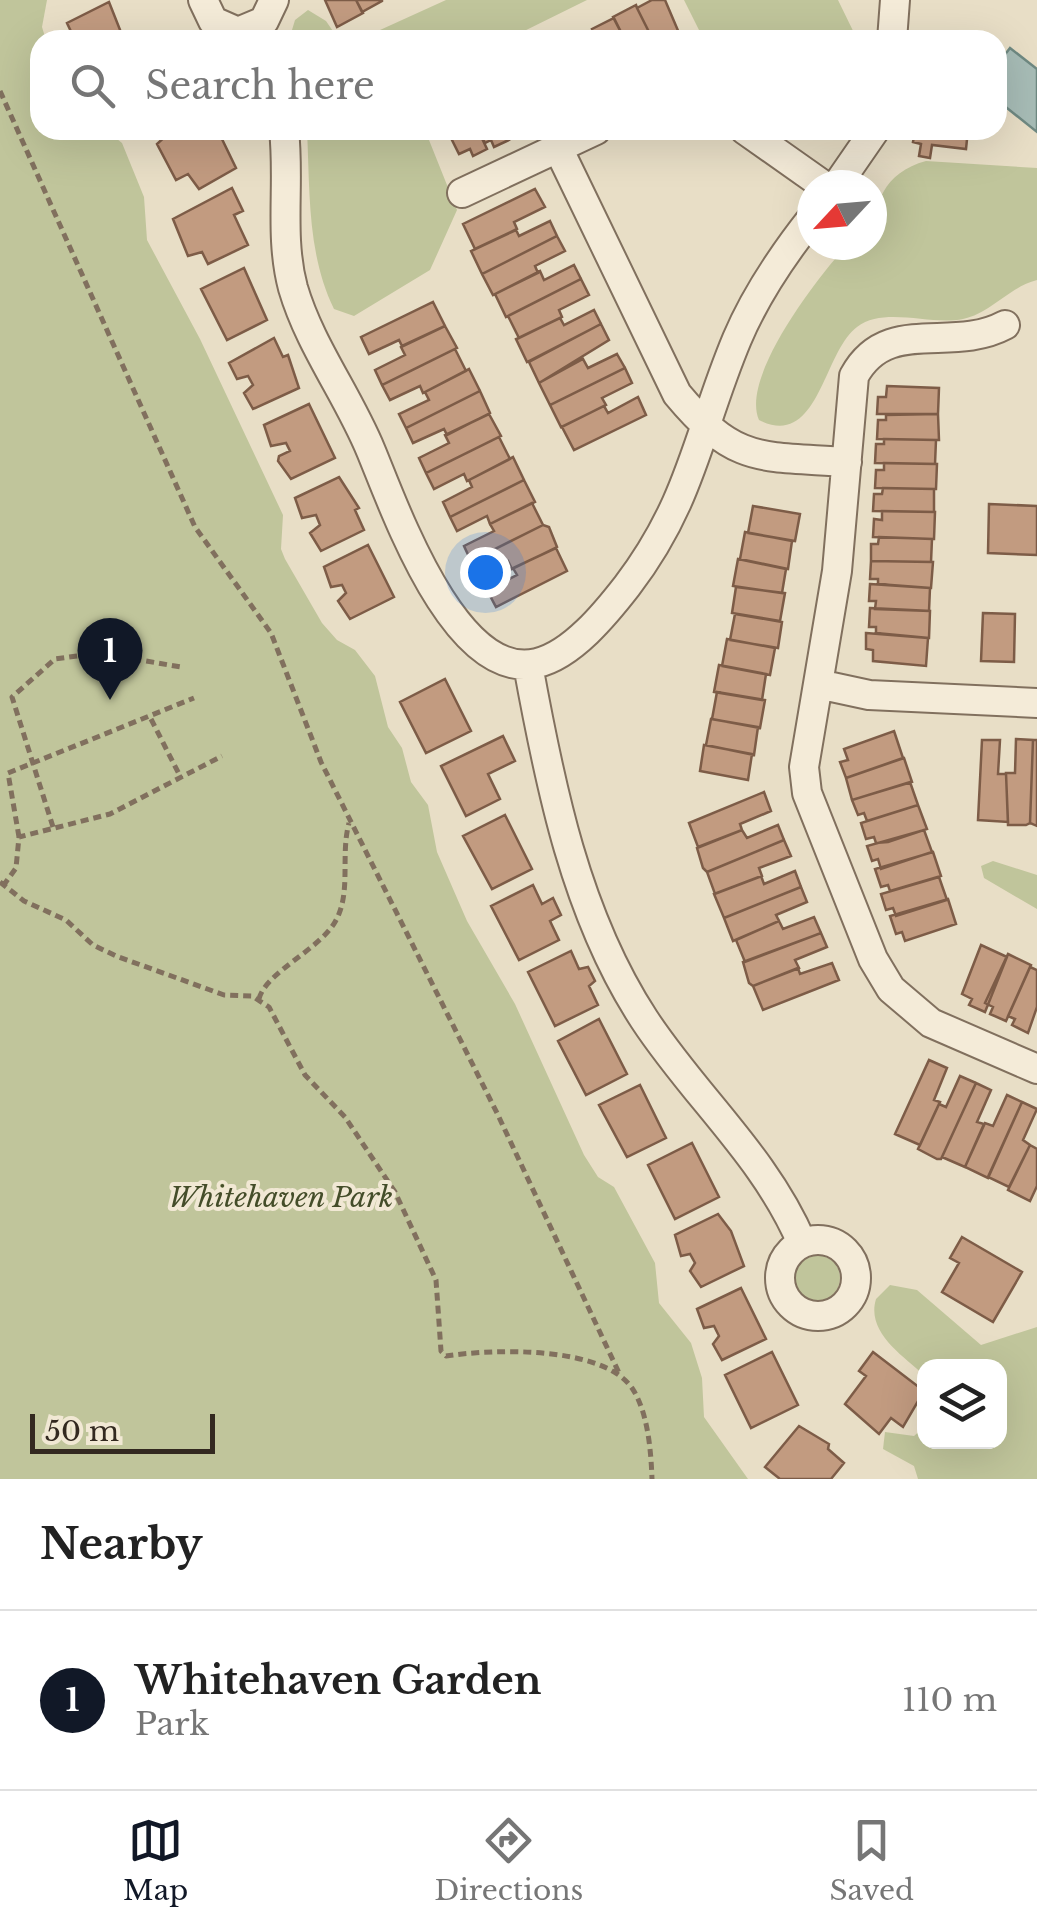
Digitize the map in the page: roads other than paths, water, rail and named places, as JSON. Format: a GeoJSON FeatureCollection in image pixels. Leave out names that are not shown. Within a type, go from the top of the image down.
{"type":"FeatureCollection","features":[{"type":"Feature","properties":{"kind":"street"},"geometry":{"type":"LineString","coordinates":[[203,0],[212,21],[230,30]]}},
{"type":"Feature","properties":{"kind":"street"},"geometry":{"type":"LineString","coordinates":[[257,30],[274,0]]}},
{"type":"Feature","properties":{"kind":"street"},"geometry":{"type":"LineString","coordinates":[[893,30],[895,0]]}},
{"type":"Feature","properties":{"kind":"street"},"geometry":{"type":"LineString","coordinates":[[284,140],[286,246],[307,326],[352,410],[399,527],[425,576],[476,640],[507,662],[528,665],[559,653],[630,581],[679,504],[746,320],[775,267],[797,238]]}},
{"type":"Feature","properties":{"kind":"street"},"geometry":{"type":"LineString","coordinates":[[462,194],[575,140]]}},
{"type":"Feature","properties":{"kind":"street"},"geometry":{"type":"LineString","coordinates":[[760,140],[802,170]]}},
{"type":"Feature","properties":{"kind":"street"},"geometry":{"type":"LineString","coordinates":[[847,170],[868,140]]}},
{"type":"Feature","properties":{"kind":"street"},"geometry":{"type":"LineString","coordinates":[[558,148],[677,394],[707,427],[729,446],[748,454],[847,462]]}},
{"type":"Feature","properties":{"kind":"street"},"geometry":{"type":"LineString","coordinates":[[1005,325],[980,338],[907,339],[869,353],[854,376],[840,553],[804,766],[807,794],[881,974],[902,1002],[931,1023],[1037,1069]]}},
{"type":"Feature","properties":{"kind":"street"},"geometry":{"type":"LineString","coordinates":[[528,665],[573,861],[606,952],[655,1036],[754,1157],[802,1243]]}},
{"type":"Feature","properties":{"kind":"street"},"geometry":{"type":"LineString","coordinates":[[818,684],[869,695],[1037,703]]}},
{"type":"Feature","properties":{"kind":"water"},"geometry":{"type":"Polygon","coordinates":[[[1010,48],[1037,69],[1037,132],[1007,108],[1010,48]]]}},
{"type":"Feature","properties":{"kind":"place","name":"Whitehaven Garden"},"geometry":{"type":"Point","coordinates":[110,700]}},
{"type":"Feature","properties":{"kind":"park label","name":"Whitehaven Park"},"geometry":{"type":"Point","coordinates":[281,1197]}}]}
